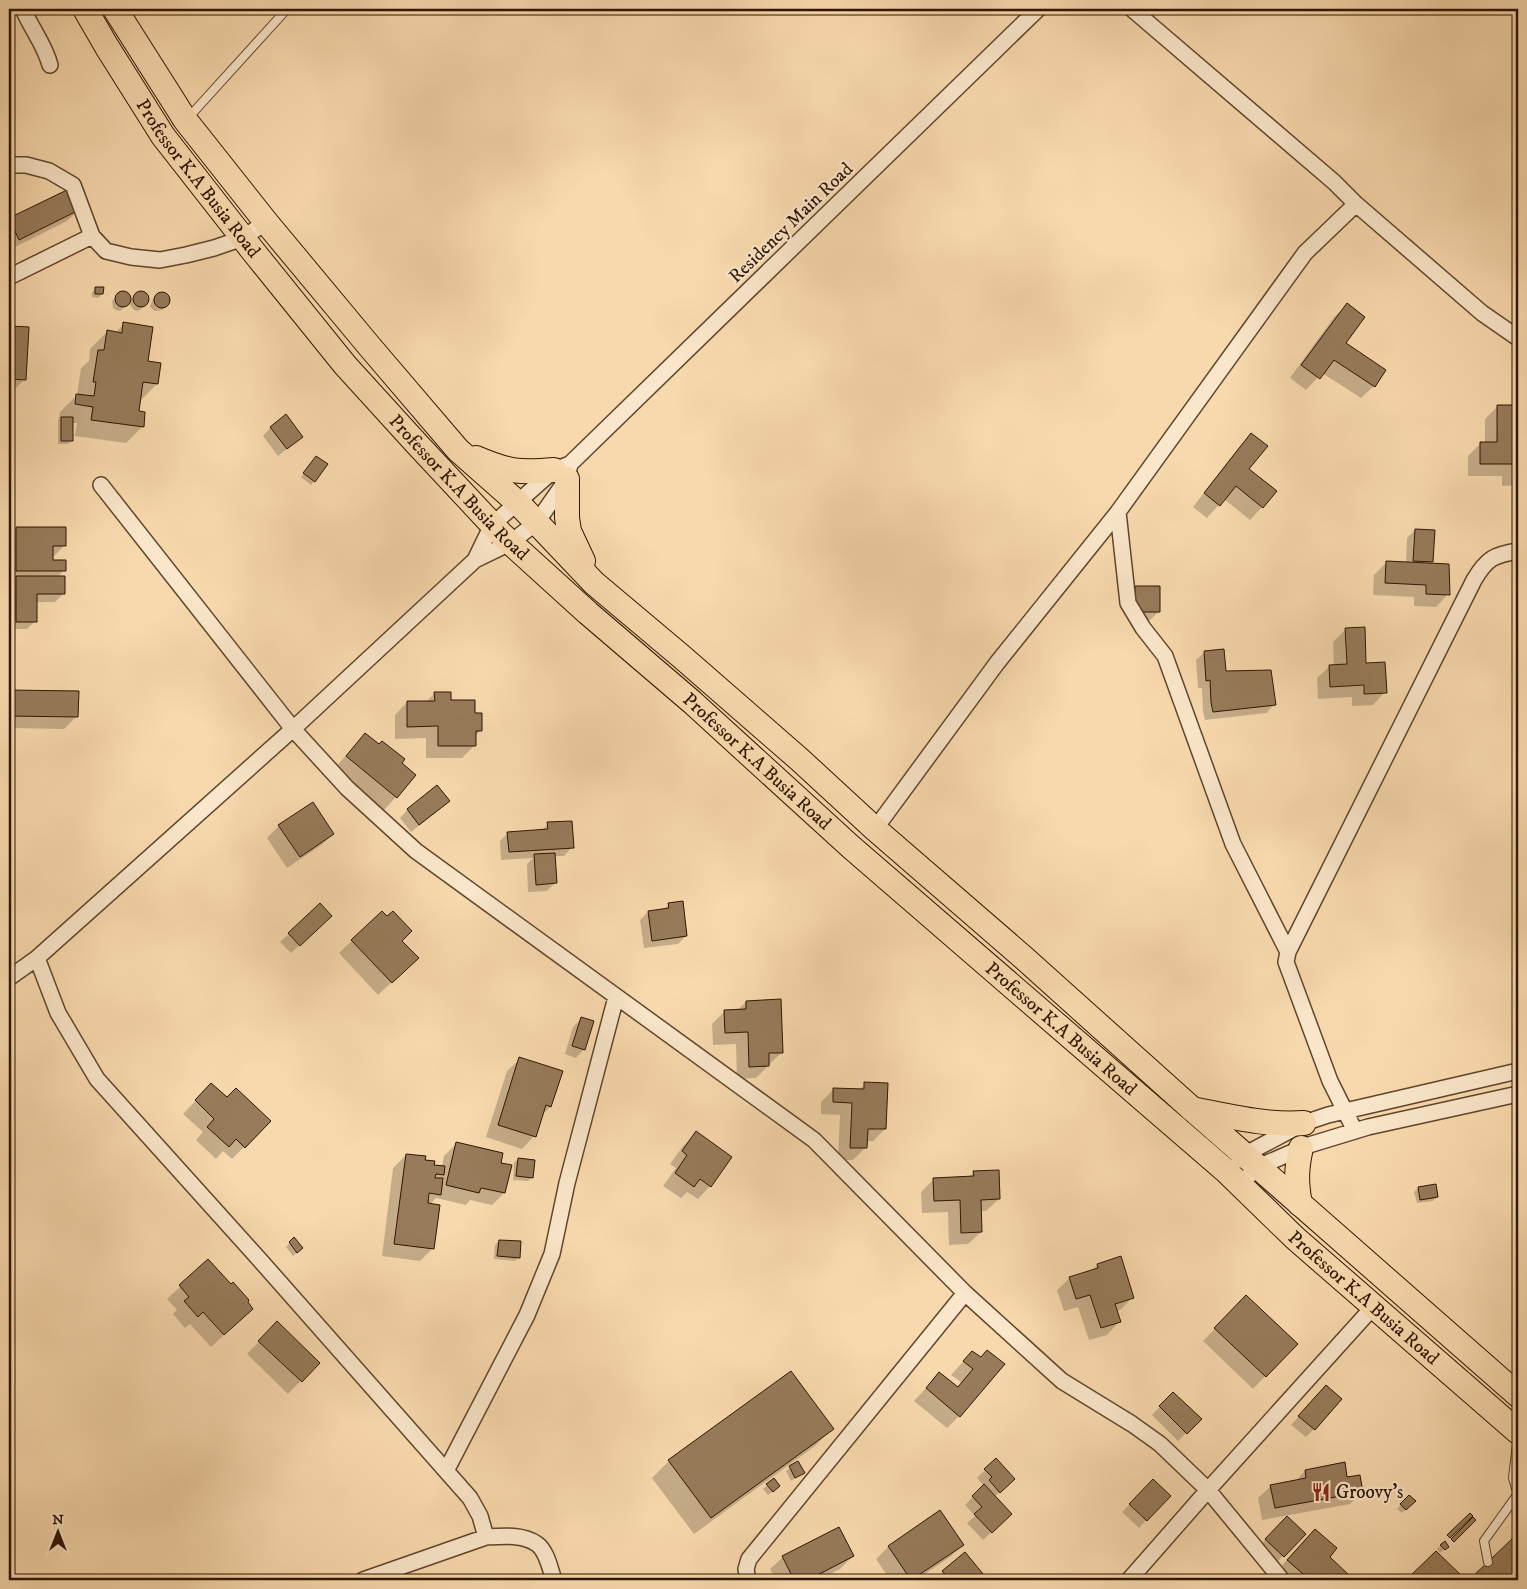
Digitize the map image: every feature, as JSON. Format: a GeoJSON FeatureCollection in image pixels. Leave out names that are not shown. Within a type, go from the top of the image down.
{"type":"FeatureCollection","features":[{"type":"Feature","properties":{"kind":"main road","name":"Professor K.A Busia Road"},"geometry":{"type":"LineString","coordinates":[[85,9],[163,136],[243,238],[345,365],[492,525],[588,613],[692,702],[851,847],[1233,1178],[1295,1238],[1518,1434]]}},
{"type":"Feature","properties":{"kind":"main road","name":"Professor K.A Busia Road"},"geometry":{"type":"LineString","coordinates":[[116,9],[186,121],[266,222],[458,450],[518,503],[594,582],[792,753],[1191,1108],[1518,1395]]}},
{"type":"Feature","properties":{"kind":"main road"},"geometry":{"type":"LineString","coordinates":[[217,205],[239,187]]}},
{"type":"Feature","properties":{"kind":"main road"},"geometry":{"type":"LineString","coordinates":[[458,450],[500,468],[514,471],[564,471],[569,531],[572,542],[594,582]]}},
{"type":"Feature","properties":{"kind":"main road"},"geometry":{"type":"LineString","coordinates":[[1191,1108],[1250,1120],[1292,1124],[1304,1123]]}},
{"type":"Feature","properties":{"kind":"main road"},"geometry":{"type":"LineString","coordinates":[[1300,1204],[1297,1167],[1301,1148]]}},
{"type":"Feature","properties":{"kind":"street"},"geometry":{"type":"LineString","coordinates":[[23,9],[47,54],[50,65]]}},
{"type":"Feature","properties":{"kind":"street","name":"Residency Main Road"},"geometry":{"type":"LineString","coordinates":[[564,471],[1038,9]]}},
{"type":"Feature","properties":{"kind":"street"},"geometry":{"type":"LineString","coordinates":[[1132,9],[1334,182],[1356,204],[1482,313],[1518,338]]}},
{"type":"Feature","properties":{"kind":"street"},"geometry":{"type":"LineString","coordinates":[[9,165],[26,165],[49,171],[73,185],[92,236],[106,251],[131,257],[160,260],[205,250],[243,238],[266,222]]}},
{"type":"Feature","properties":{"kind":"street"},"geometry":{"type":"LineString","coordinates":[[875,828],[997,662],[1118,512],[1299,260],[1356,204]]}},
{"type":"Feature","properties":{"kind":"street"},"geometry":{"type":"LineString","coordinates":[[9,277],[92,236]]}},
{"type":"Feature","properties":{"kind":"street"},"geometry":{"type":"LineString","coordinates":[[475,560],[492,525],[518,503],[564,471]]}},
{"type":"Feature","properties":{"kind":"street"},"geometry":{"type":"LineString","coordinates":[[9,978],[37,958],[293,728],[475,560],[510,542],[536,522],[564,471]]}},
{"type":"Feature","properties":{"kind":"street"},"geometry":{"type":"LineString","coordinates":[[101,485],[293,728],[347,788],[416,851],[814,1140],[965,1293],[1062,1381],[1132,1424],[1160,1444],[1208,1490],[1282,1580]]}},
{"type":"Feature","properties":{"kind":"street"},"geometry":{"type":"LineString","coordinates":[[1118,512],[1128,602],[1143,628],[1165,656],[1233,844],[1288,952]]}},
{"type":"Feature","properties":{"kind":"street"},"geometry":{"type":"LineString","coordinates":[[1355,1131],[1330,1081],[1286,962],[1288,952],[1474,580],[1483,566],[1500,554],[1518,552]]}},
{"type":"Feature","properties":{"kind":"street"},"geometry":{"type":"LineString","coordinates":[[37,958],[58,1013],[97,1079],[470,1498],[480,1516],[486,1538]]}},
{"type":"Feature","properties":{"kind":"street"},"geometry":{"type":"LineString","coordinates":[[446,1471],[526,1315],[552,1254],[567,1183],[616,997]]}},
{"type":"Feature","properties":{"kind":"street"},"geometry":{"type":"LineString","coordinates":[[1233,1178],[1251,1161],[1304,1123],[1345,1111],[1518,1071]]}},
{"type":"Feature","properties":{"kind":"street"},"geometry":{"type":"LineString","coordinates":[[1251,1161],[1355,1131],[1518,1094]]}},
{"type":"Feature","properties":{"kind":"street"},"geometry":{"type":"LineString","coordinates":[[748,1580],[746,1569],[748,1559],[965,1293]]}},
{"type":"Feature","properties":{"kind":"street"},"geometry":{"type":"LineString","coordinates":[[1129,1580],[1374,1306]]}},
{"type":"Feature","properties":{"kind":"street"},"geometry":{"type":"LineString","coordinates":[[363,1580],[486,1538],[503,1536],[521,1538],[537,1544],[544,1554],[554,1580]]}},
{"type":"Feature","properties":{"kind":"lane"},"geometry":{"type":"LineString","coordinates":[[186,121],[287,9]]}},
{"type":"Feature","properties":{"kind":"lane"},"geometry":{"type":"LineString","coordinates":[[1488,1562],[1484,1541],[1518,1495],[1513,1478],[1518,1434]]}},
{"type":"Feature","properties":{"kind":"building"},"geometry":{"type":"Polygon","coordinates":[[[71,188],[81,209],[19,240],[9,218],[71,188]]]}},
{"type":"Feature","properties":{"kind":"building"},"geometry":{"type":"Polygon","coordinates":[[[95,287],[104,287],[103,294],[95,294],[95,287]]]}},
{"type":"Feature","properties":{"kind":"building"},"geometry":{"type":"Polygon","coordinates":[[[120,291],[126,291],[131,296],[129,305],[120,307],[115,302],[115,296],[120,291]]]}},
{"type":"Feature","properties":{"kind":"building"},"geometry":{"type":"Polygon","coordinates":[[[138,291],[144,291],[149,296],[147,305],[138,307],[133,302],[133,296],[138,291]]]}},
{"type":"Feature","properties":{"kind":"building"},"geometry":{"type":"Polygon","coordinates":[[[159,292],[165,292],[170,297],[168,306],[159,308],[154,303],[154,297],[159,292]]]}},
{"type":"Feature","properties":{"kind":"building"},"geometry":{"type":"Polygon","coordinates":[[[1347,303],[1365,317],[1346,343],[1386,370],[1375,387],[1334,360],[1320,379],[1301,365],[1347,303]]]}},
{"type":"Feature","properties":{"kind":"building"},"geometry":{"type":"Polygon","coordinates":[[[123,322],[153,327],[148,361],[161,363],[158,384],[143,382],[139,411],[145,412],[144,427],[91,420],[93,407],[75,404],[76,394],[94,396],[96,382],[93,382],[98,350],[104,350],[107,330],[122,333],[123,322]]]}},
{"type":"Feature","properties":{"kind":"building"},"geometry":{"type":"Polygon","coordinates":[[[9,326],[29,327],[26,380],[9,379],[9,326]]]}},
{"type":"Feature","properties":{"kind":"building"},"geometry":{"type":"Polygon","coordinates":[[[1497,405],[1518,405],[1518,474],[1514,474],[1514,464],[1480,464],[1480,442],[1497,442],[1497,405]]]}},
{"type":"Feature","properties":{"kind":"building"},"geometry":{"type":"Polygon","coordinates":[[[286,414],[303,437],[287,449],[270,427],[286,414]]]}},
{"type":"Feature","properties":{"kind":"building"},"geometry":{"type":"Polygon","coordinates":[[[61,417],[73,417],[73,441],[61,441],[61,417]]]}},
{"type":"Feature","properties":{"kind":"building"},"geometry":{"type":"Polygon","coordinates":[[[1251,433],[1268,446],[1249,469],[1277,491],[1263,508],[1236,486],[1220,506],[1204,493],[1251,433]]]}},
{"type":"Feature","properties":{"kind":"building"},"geometry":{"type":"Polygon","coordinates":[[[316,456],[328,464],[315,482],[303,473],[316,456]]]}},
{"type":"Feature","properties":{"kind":"building"},"geometry":{"type":"Polygon","coordinates":[[[16,527],[66,527],[66,546],[53,546],[53,560],[66,560],[66,571],[16,571],[16,527]]]}},
{"type":"Feature","properties":{"kind":"building"},"geometry":{"type":"Polygon","coordinates":[[[1415,529],[1435,530],[1433,562],[1413,561],[1415,529]]]}},
{"type":"Feature","properties":{"kind":"building"},"geometry":{"type":"Polygon","coordinates":[[[1386,561],[1449,564],[1450,595],[1426,594],[1426,585],[1385,583],[1386,561]]]}},
{"type":"Feature","properties":{"kind":"building"},"geometry":{"type":"Polygon","coordinates":[[[16,576],[65,576],[65,594],[37,594],[37,622],[16,622],[16,576]]]}},
{"type":"Feature","properties":{"kind":"building"},"geometry":{"type":"Polygon","coordinates":[[[1135,586],[1160,586],[1160,612],[1135,612],[1135,586]]]}},
{"type":"Feature","properties":{"kind":"building"},"geometry":{"type":"Polygon","coordinates":[[[1365,627],[1366,663],[1385,662],[1387,693],[1364,694],[1364,685],[1330,687],[1329,665],[1347,664],[1345,628],[1365,627]]]}},
{"type":"Feature","properties":{"kind":"building"},"geometry":{"type":"Polygon","coordinates":[[[1224,649],[1226,671],[1271,670],[1276,705],[1213,712],[1210,680],[1206,681],[1204,651],[1224,649]]]}},
{"type":"Feature","properties":{"kind":"building"},"geometry":{"type":"Polygon","coordinates":[[[9,690],[79,691],[78,717],[9,716],[9,690]]]}},
{"type":"Feature","properties":{"kind":"building"},"geometry":{"type":"Polygon","coordinates":[[[434,692],[451,692],[451,700],[475,700],[475,713],[482,713],[482,731],[476,731],[476,746],[438,746],[438,726],[407,727],[407,701],[435,701],[434,692]]]}},
{"type":"Feature","properties":{"kind":"building"},"geometry":{"type":"Polygon","coordinates":[[[365,733],[379,744],[382,741],[405,759],[402,763],[416,775],[397,798],[346,756],[365,733]]]}},
{"type":"Feature","properties":{"kind":"building"},"geometry":{"type":"Polygon","coordinates":[[[437,785],[450,801],[419,825],[407,809],[437,785]]]}},
{"type":"Feature","properties":{"kind":"building"},"geometry":{"type":"Polygon","coordinates":[[[313,802],[334,834],[300,857],[278,825],[313,802]]]}},
{"type":"Feature","properties":{"kind":"building"},"geometry":{"type":"Polygon","coordinates":[[[572,821],[574,848],[509,852],[507,832],[548,829],[547,822],[572,821]]]}},
{"type":"Feature","properties":{"kind":"building"},"geometry":{"type":"Polygon","coordinates":[[[555,853],[557,883],[536,885],[534,854],[555,853]]]}},
{"type":"Feature","properties":{"kind":"building"},"geometry":{"type":"Polygon","coordinates":[[[683,901],[687,936],[652,941],[648,911],[669,908],[668,903],[683,901]]]}},
{"type":"Feature","properties":{"kind":"building"},"geometry":{"type":"Polygon","coordinates":[[[320,903],[332,916],[300,946],[288,933],[320,903]]]}},
{"type":"Feature","properties":{"kind":"building"},"geometry":{"type":"Polygon","coordinates":[[[382,911],[387,916],[393,911],[412,931],[402,941],[419,958],[392,983],[351,940],[382,911]]]}},
{"type":"Feature","properties":{"kind":"building"},"geometry":{"type":"Polygon","coordinates":[[[781,999],[783,1053],[769,1053],[769,1066],[749,1067],[748,1032],[725,1033],[724,1010],[746,1009],[746,1001],[781,999]]]}},
{"type":"Feature","properties":{"kind":"building"},"geometry":{"type":"Polygon","coordinates":[[[581,1017],[594,1021],[585,1050],[572,1046],[581,1017]]]}},
{"type":"Feature","properties":{"kind":"building"},"geometry":{"type":"Polygon","coordinates":[[[519,1057],[563,1071],[551,1107],[546,1105],[536,1137],[498,1125],[519,1057]]]}},
{"type":"Feature","properties":{"kind":"building"},"geometry":{"type":"Polygon","coordinates":[[[864,1082],[888,1083],[886,1129],[868,1129],[867,1148],[850,1148],[852,1103],[833,1102],[833,1088],[864,1089],[864,1082]]]}},
{"type":"Feature","properties":{"kind":"building"},"geometry":{"type":"Polygon","coordinates":[[[211,1083],[227,1097],[236,1088],[271,1121],[245,1148],[236,1139],[229,1147],[207,1127],[214,1119],[195,1100],[211,1083]]]}},
{"type":"Feature","properties":{"kind":"building"},"geometry":{"type":"Polygon","coordinates":[[[696,1131],[732,1157],[711,1187],[700,1179],[694,1187],[675,1173],[687,1155],[682,1151],[696,1131]]]}},
{"type":"Feature","properties":{"kind":"building"},"geometry":{"type":"Polygon","coordinates":[[[456,1142],[503,1153],[501,1163],[512,1165],[505,1193],[481,1188],[479,1193],[446,1185],[456,1142]]]}},
{"type":"Feature","properties":{"kind":"building"},"geometry":{"type":"Polygon","coordinates":[[[406,1154],[426,1156],[425,1160],[435,1161],[434,1165],[445,1166],[444,1175],[436,1174],[435,1178],[443,1178],[441,1195],[429,1193],[428,1203],[440,1205],[434,1249],[394,1244],[406,1154]]]}},
{"type":"Feature","properties":{"kind":"building"},"geometry":{"type":"Polygon","coordinates":[[[518,1158],[535,1160],[533,1178],[516,1176],[518,1158]]]}},
{"type":"Feature","properties":{"kind":"building"},"geometry":{"type":"Polygon","coordinates":[[[999,1170],[1000,1199],[981,1200],[982,1232],[961,1233],[960,1200],[934,1201],[933,1178],[974,1176],[973,1171],[999,1170]]]}},
{"type":"Feature","properties":{"kind":"building"},"geometry":{"type":"Polygon","coordinates":[[[1436,1184],[1438,1197],[1420,1200],[1418,1187],[1436,1184]]]}},
{"type":"Feature","properties":{"kind":"building"},"geometry":{"type":"Polygon","coordinates":[[[294,1237],[303,1248],[297,1253],[289,1242],[294,1237]]]}},
{"type":"Feature","properties":{"kind":"building"},"geometry":{"type":"Polygon","coordinates":[[[499,1240],[521,1241],[520,1258],[497,1256],[499,1240]]]}},
{"type":"Feature","properties":{"kind":"building"},"geometry":{"type":"Polygon","coordinates":[[[1121,1256],[1134,1298],[1115,1304],[1121,1322],[1101,1328],[1090,1295],[1076,1299],[1069,1277],[1098,1268],[1097,1264],[1121,1256]]]}},
{"type":"Feature","properties":{"kind":"building"},"geometry":{"type":"Polygon","coordinates":[[[208,1259],[231,1284],[233,1282],[249,1300],[248,1302],[253,1309],[224,1335],[203,1312],[198,1317],[184,1301],[189,1297],[179,1285],[208,1259]]]}},
{"type":"Feature","properties":{"kind":"building"},"geometry":{"type":"Polygon","coordinates":[[[1246,1295],[1298,1344],[1266,1377],[1214,1328],[1246,1295]]]}},
{"type":"Feature","properties":{"kind":"building"},"geometry":{"type":"Polygon","coordinates":[[[277,1321],[320,1363],[302,1382],[258,1341],[277,1321]]]}},
{"type":"Feature","properties":{"kind":"building"},"geometry":{"type":"Polygon","coordinates":[[[987,1350],[1005,1364],[960,1417],[926,1388],[939,1372],[958,1387],[973,1369],[963,1361],[972,1351],[981,1357],[987,1350]]]}},
{"type":"Feature","properties":{"kind":"building"},"geometry":{"type":"Polygon","coordinates":[[[791,1371],[834,1429],[711,1518],[668,1460],[791,1371]]]}},
{"type":"Feature","properties":{"kind":"building"},"geometry":{"type":"Polygon","coordinates":[[[1326,1385],[1342,1399],[1315,1430],[1298,1416],[1326,1385]]]}},
{"type":"Feature","properties":{"kind":"building"},"geometry":{"type":"Polygon","coordinates":[[[1173,1392],[1202,1419],[1187,1434],[1159,1406],[1173,1392]]]}},
{"type":"Feature","properties":{"kind":"building"},"geometry":{"type":"Polygon","coordinates":[[[996,1458],[1015,1479],[1000,1493],[989,1480],[992,1477],[984,1469],[996,1458]]]}},
{"type":"Feature","properties":{"kind":"building"},"geometry":{"type":"Polygon","coordinates":[[[798,1461],[805,1473],[795,1478],[789,1466],[798,1461]]]}},
{"type":"Feature","properties":{"kind":"building"},"geometry":{"type":"Polygon","coordinates":[[[1345,1462],[1347,1477],[1360,1475],[1363,1492],[1275,1508],[1270,1485],[1306,1478],[1305,1470],[1345,1462]]]}},
{"type":"Feature","properties":{"kind":"building"},"geometry":{"type":"Polygon","coordinates":[[[774,1478],[780,1486],[773,1492],[766,1484],[774,1478]]]}},
{"type":"Feature","properties":{"kind":"building"},"geometry":{"type":"Polygon","coordinates":[[[1153,1479],[1171,1496],[1147,1521],[1129,1504],[1153,1479]]]}},
{"type":"Feature","properties":{"kind":"building"},"geometry":{"type":"Polygon","coordinates":[[[984,1484],[1012,1514],[992,1533],[974,1514],[982,1507],[972,1496],[984,1484]]]}},
{"type":"Feature","properties":{"kind":"building"},"geometry":{"type":"Polygon","coordinates":[[[1409,1495],[1416,1501],[1406,1510],[1400,1504],[1409,1495]]]}},
{"type":"Feature","properties":{"kind":"building"},"geometry":{"type":"Polygon","coordinates":[[[940,1510],[964,1545],[911,1580],[888,1546],[940,1510]]]}},
{"type":"Feature","properties":{"kind":"building"},"geometry":{"type":"Polygon","coordinates":[[[1470,1513],[1473,1516],[1450,1538],[1447,1535],[1470,1513]]]}},
{"type":"Feature","properties":{"kind":"building"},"geometry":{"type":"Polygon","coordinates":[[[1287,1516],[1306,1534],[1284,1557],[1265,1539],[1287,1516]]]}},
{"type":"Feature","properties":{"kind":"building"},"geometry":{"type":"Polygon","coordinates":[[[1473,1517],[1476,1520],[1454,1542],[1451,1539],[1473,1517]]]}},
{"type":"Feature","properties":{"kind":"building"},"geometry":{"type":"Polygon","coordinates":[[[839,1527],[854,1556],[808,1580],[794,1580],[782,1556],[839,1527]]]}},
{"type":"Feature","properties":{"kind":"building"},"geometry":{"type":"Polygon","coordinates":[[[1315,1529],[1337,1548],[1330,1557],[1352,1578],[1350,1580],[1310,1580],[1287,1560],[1315,1529]]]}},
{"type":"Feature","properties":{"kind":"building"},"geometry":{"type":"Polygon","coordinates":[[[1513,1538],[1518,1543],[1518,1570],[1508,1580],[1469,1580],[1513,1538]]]}},
{"type":"Feature","properties":{"kind":"building"},"geometry":{"type":"Polygon","coordinates":[[[1445,1541],[1449,1547],[1445,1550],[1440,1545],[1445,1541]]]}},
{"type":"Feature","properties":{"kind":"building"},"geometry":{"type":"Polygon","coordinates":[[[1436,1551],[1466,1580],[1406,1580],[1436,1551]]]}},
{"type":"Feature","properties":{"kind":"building"},"geometry":{"type":"Polygon","coordinates":[[[965,1552],[988,1580],[948,1580],[942,1571],[965,1552]]]}},
{"type":"Feature","properties":{"kind":"place","name":"Groovy's"},"geometry":{"type":"Point","coordinates":[1321,1492]}}]}
